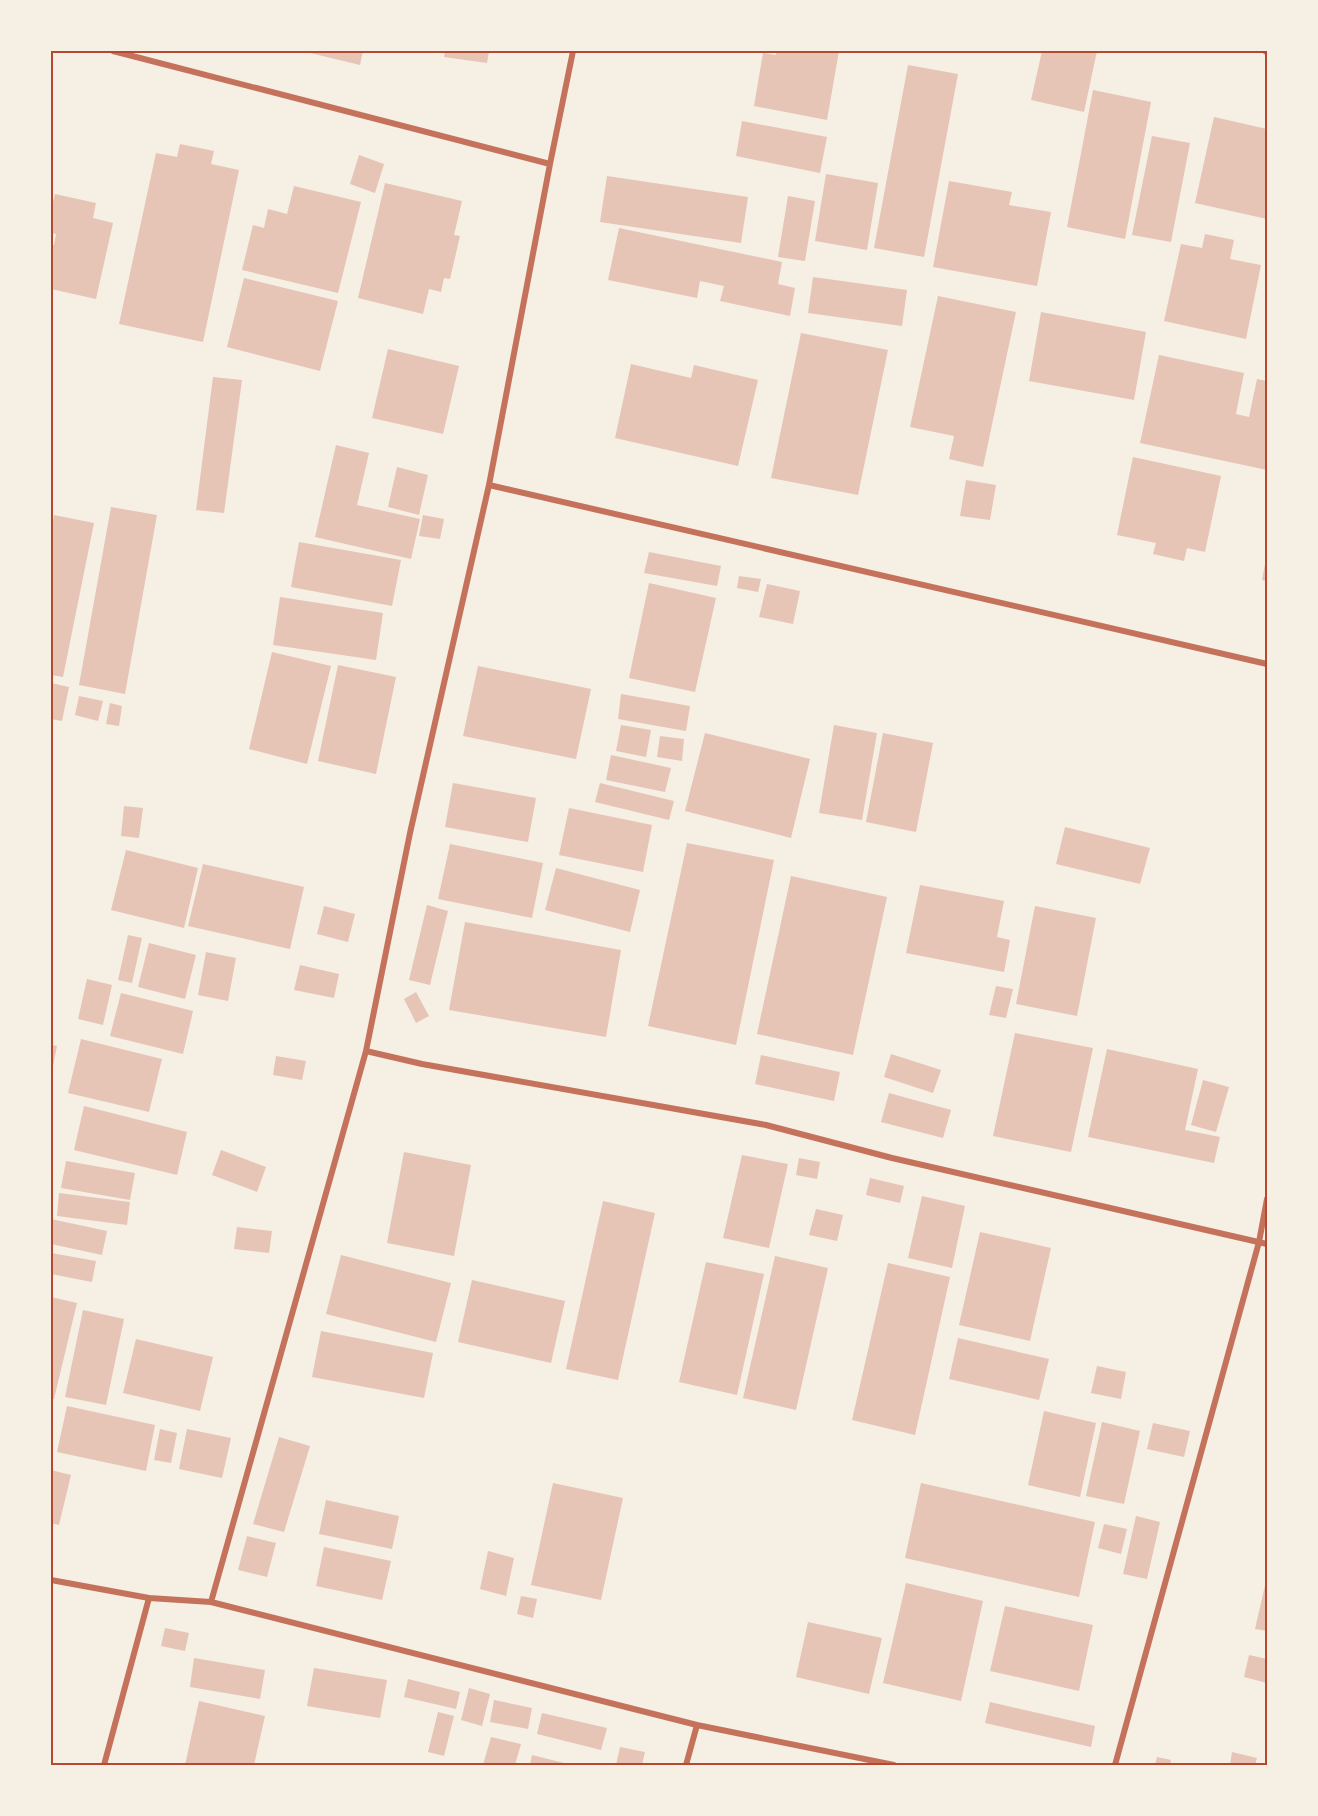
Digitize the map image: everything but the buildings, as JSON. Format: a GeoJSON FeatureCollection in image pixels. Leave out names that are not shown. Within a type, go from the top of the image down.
{"type":"FeatureCollection","features":[{"type":"Feature","properties":{"kind":"street"},"geometry":{"type":"LineString","coordinates":[[113,51],[550,164]]}},
{"type":"Feature","properties":{"kind":"street"},"geometry":{"type":"LineString","coordinates":[[211,1602],[366,1051],[410,832],[489,485],[573,51]]}},
{"type":"Feature","properties":{"kind":"street"},"geometry":{"type":"LineString","coordinates":[[489,485],[1267,664]]}},
{"type":"Feature","properties":{"kind":"street"},"geometry":{"type":"LineString","coordinates":[[366,1051],[422,1064],[766,1125],[892,1158],[1267,1244]]}},
{"type":"Feature","properties":{"kind":"street"},"geometry":{"type":"LineString","coordinates":[[1115,1765],[1259,1242],[1267,1199]]}},
{"type":"Feature","properties":{"kind":"street"},"geometry":{"type":"LineString","coordinates":[[51,1580],[149,1598],[211,1602],[697,1725],[894,1765]]}},
{"type":"Feature","properties":{"kind":"street"},"geometry":{"type":"LineString","coordinates":[[104,1765],[149,1598]]}},
{"type":"Feature","properties":{"kind":"street"},"geometry":{"type":"LineString","coordinates":[[686,1765],[697,1725]]}}]}
